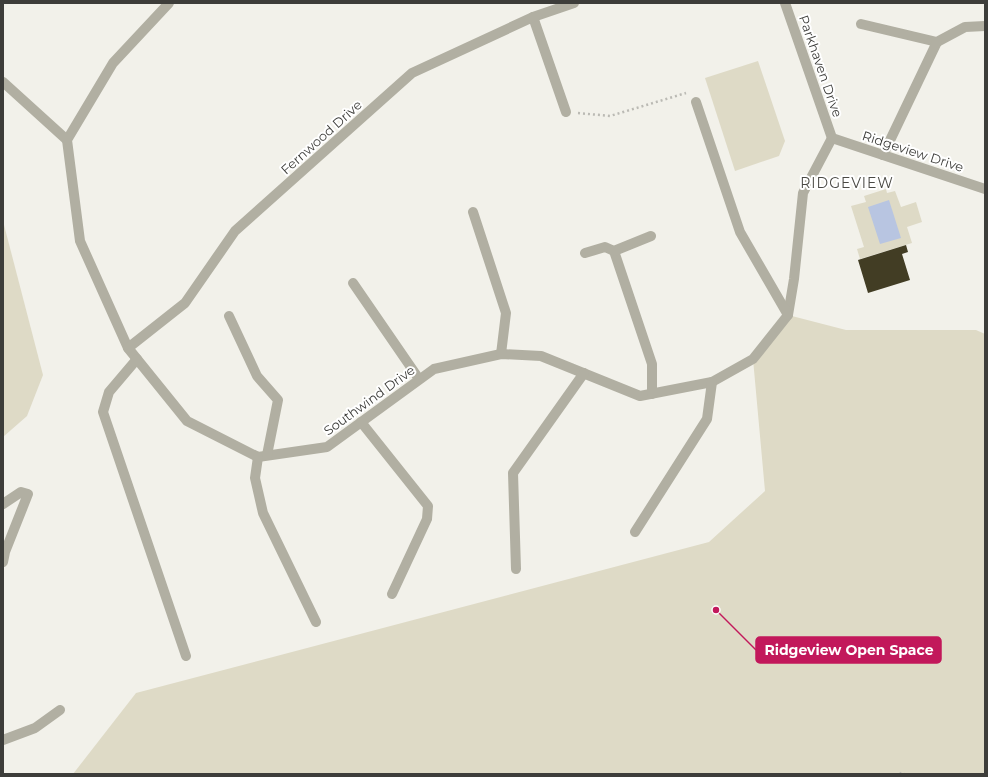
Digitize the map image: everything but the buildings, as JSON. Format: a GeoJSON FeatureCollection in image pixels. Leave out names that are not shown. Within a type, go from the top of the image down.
{"type":"FeatureCollection","features":[{"type":"Feature","properties":{"kind":"street"},"geometry":{"type":"LineString","coordinates":[[169,3],[113,63],[67,140],[80,241],[128,348],[187,421],[263,456]]}},
{"type":"Feature","properties":{"kind":"street","name":"Fernwood Drive"},"geometry":{"type":"LineString","coordinates":[[128,348],[185,303],[235,231],[412,73],[533,17],[574,3]]}},
{"type":"Feature","properties":{"kind":"street","name":"Parkhaven Drive"},"geometry":{"type":"LineString","coordinates":[[785,3],[832,138]]}},
{"type":"Feature","properties":{"kind":"street"},"geometry":{"type":"LineString","coordinates":[[533,17],[566,112]]}},
{"type":"Feature","properties":{"kind":"street"},"geometry":{"type":"LineString","coordinates":[[861,24],[937,42]]}},
{"type":"Feature","properties":{"kind":"street"},"geometry":{"type":"LineString","coordinates":[[883,155],[937,42],[965,27],[985,26]]}},
{"type":"Feature","properties":{"kind":"street"},"geometry":{"type":"LineString","coordinates":[[3,82],[67,140]]}},
{"type":"Feature","properties":{"kind":"street"},"geometry":{"type":"LineString","coordinates":[[696,102],[740,232],[788,315]]}},
{"type":"Feature","properties":{"kind":"street","name":"Ridgeview Drive"},"geometry":{"type":"LineString","coordinates":[[832,138],[985,189]]}},
{"type":"Feature","properties":{"kind":"street","name":"Southwind Drive"},"geometry":{"type":"LineString","coordinates":[[263,456],[327,447],[434,369],[501,354],[541,356],[640,396],[712,382],[753,359],[788,315],[794,279],[802,193],[832,138]]}},
{"type":"Feature","properties":{"kind":"street"},"geometry":{"type":"LineString","coordinates":[[473,212],[506,313],[501,354]]}},
{"type":"Feature","properties":{"kind":"street"},"geometry":{"type":"LineString","coordinates":[[585,253],[605,247],[614,251],[651,236]]}},
{"type":"Feature","properties":{"kind":"street"},"geometry":{"type":"LineString","coordinates":[[614,251],[652,364],[652,394]]}},
{"type":"Feature","properties":{"kind":"street"},"geometry":{"type":"LineString","coordinates":[[353,283],[420,379]]}},
{"type":"Feature","properties":{"kind":"street"},"geometry":{"type":"LineString","coordinates":[[229,316],[257,376],[278,400],[263,456],[255,478],[263,513],[316,622]]}},
{"type":"Feature","properties":{"kind":"street"},"geometry":{"type":"LineString","coordinates":[[137,359],[109,392],[103,412],[186,656]]}},
{"type":"Feature","properties":{"kind":"street"},"geometry":{"type":"LineString","coordinates":[[516,569],[513,473],[584,373]]}},
{"type":"Feature","properties":{"kind":"street"},"geometry":{"type":"LineString","coordinates":[[636,532],[707,419],[712,382]]}},
{"type":"Feature","properties":{"kind":"street"},"geometry":{"type":"LineString","coordinates":[[361,422],[428,506],[426,519],[392,594]]}},
{"type":"Feature","properties":{"kind":"street"},"geometry":{"type":"LineString","coordinates":[[3,504],[20,492],[28,494],[5,552],[3,562]]}},
{"type":"Feature","properties":{"kind":"street"},"geometry":{"type":"LineString","coordinates":[[3,740],[35,728],[60,710]]}},
{"type":"Feature","properties":{"kind":"path"},"geometry":{"type":"LineString","coordinates":[[566,112],[610,116],[690,92],[696,102]]}},
{"type":"Feature","properties":{"kind":"path"},"geometry":{"type":"LineString","coordinates":[[900,774],[902,772],[904,774]]}},
{"type":"Feature","properties":{"kind":"shaded area"},"geometry":{"type":"Polygon","coordinates":[[[758,61],[785,141],[779,156],[735,171],[705,78],[758,61]]]}},
{"type":"Feature","properties":{"kind":"shaded area"},"geometry":{"type":"Polygon","coordinates":[[[886,189],[887,193],[895,191],[901,207],[916,202],[922,222],[907,227],[912,243],[860,259],[857,249],[864,247],[851,206],[866,202],[864,196],[886,189]]]}},
{"type":"Feature","properties":{"kind":"shaded area"},"geometry":{"type":"Polygon","coordinates":[[[3,221],[43,375],[27,416],[3,437],[3,221]]]}},
{"type":"Feature","properties":{"kind":"shaded area"},"geometry":{"type":"Polygon","coordinates":[[[788,315],[846,330],[976,330],[985,334],[985,774],[73,774],[136,693],[709,542],[765,491],[753,359],[788,315]]]}},
{"type":"Feature","properties":{"kind":"water"},"geometry":{"type":"Polygon","coordinates":[[[889,200],[901,238],[880,244],[868,207],[889,200]]]}},
{"type":"Feature","properties":{"kind":"place","name":"Ridgeview Open Space"},"geometry":{"type":"Point","coordinates":[716,610]}},
{"type":"Feature","properties":{"kind":"district","name":"RIDGEVIEW"},"geometry":{"type":"Point","coordinates":[847,183]}}]}
